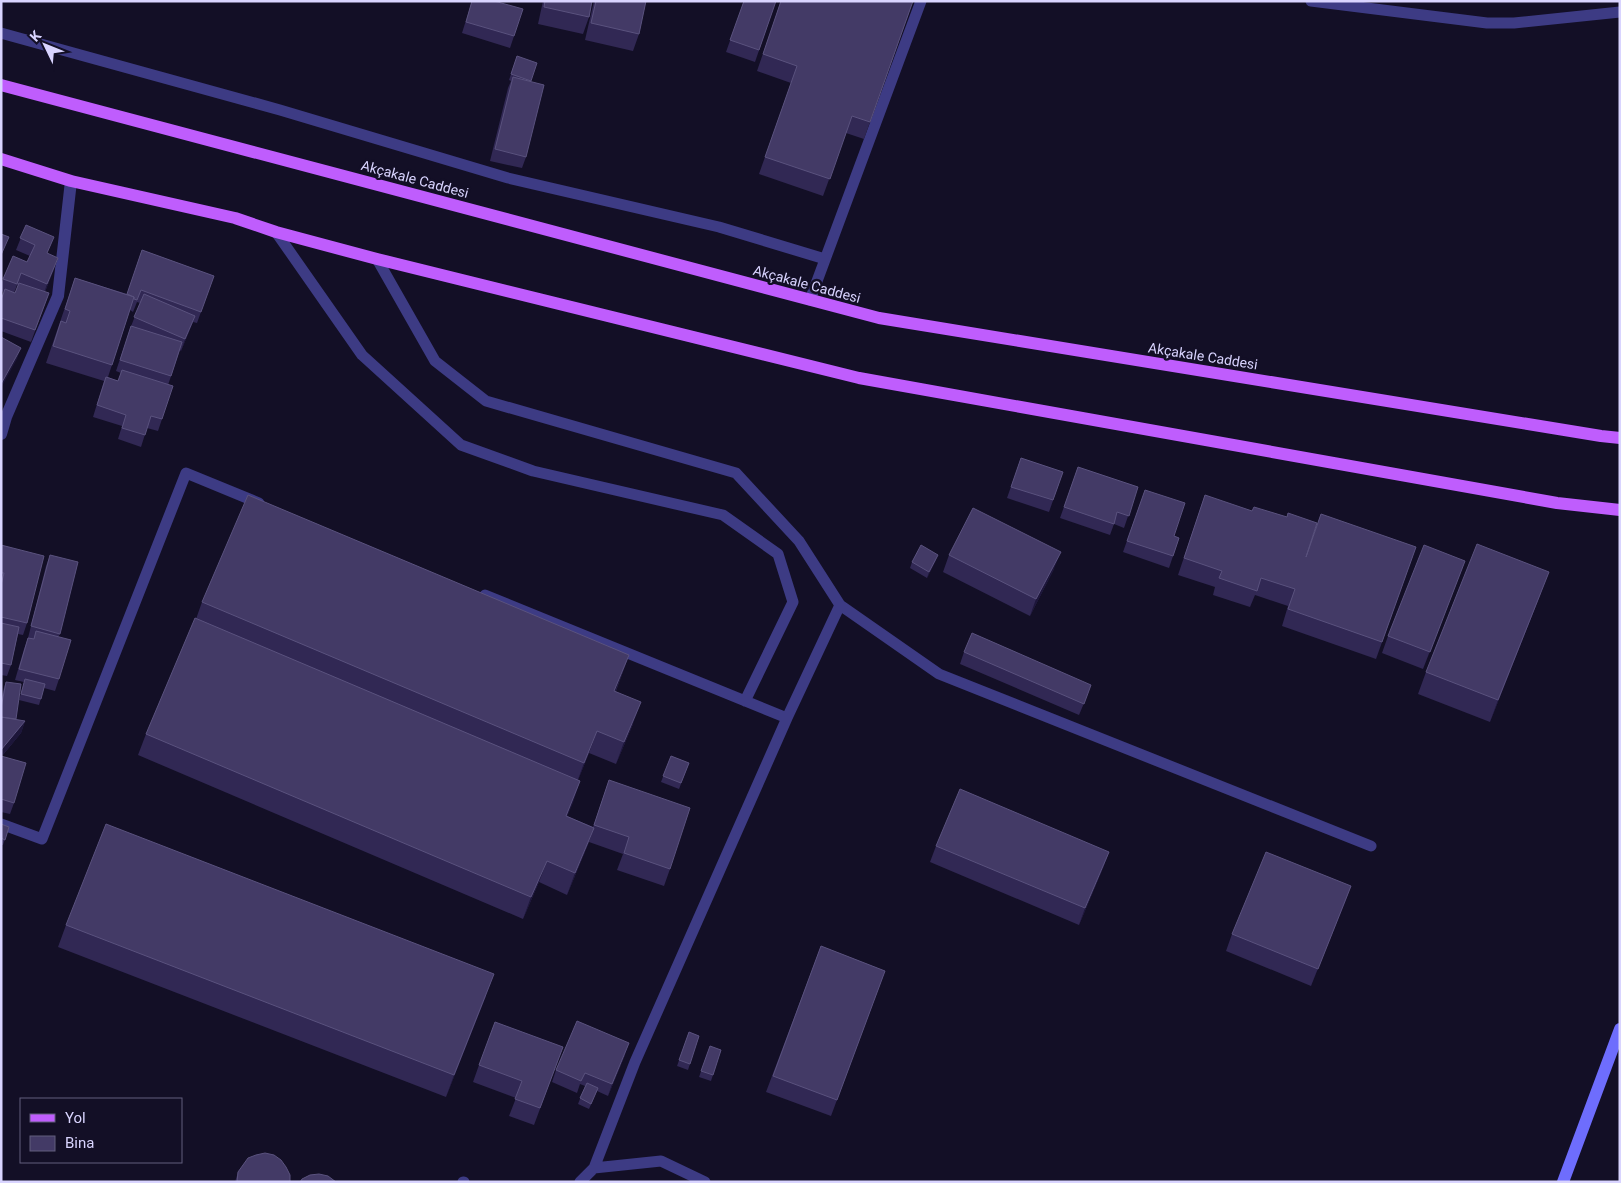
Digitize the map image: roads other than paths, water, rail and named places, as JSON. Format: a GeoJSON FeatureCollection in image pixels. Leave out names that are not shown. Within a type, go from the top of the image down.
{"type":"FeatureCollection","features":[{"type":"Feature","properties":{"kind":"main road","name":"Akçakale Caddesi"},"geometry":{"type":"LineString","coordinates":[[1,85],[879,318],[1620,438]]}},
{"type":"Feature","properties":{"kind":"main road"},"geometry":{"type":"LineString","coordinates":[[1,159],[71,181],[235,218],[276,232],[377,259],[860,378],[1557,502],[1620,510]]}},
{"type":"Feature","properties":{"kind":"main road"},"geometry":{"type":"LineString","coordinates":[[1563,1182],[1620,1029]]}},
{"type":"Feature","properties":{"kind":"street"},"geometry":{"type":"LineString","coordinates":[[1,434],[6,417],[58,296],[71,181]]}},
{"type":"Feature","properties":{"kind":"lane"},"geometry":{"type":"LineString","coordinates":[[810,300],[921,1]]}},
{"type":"Feature","properties":{"kind":"lane"},"geometry":{"type":"LineString","coordinates":[[1311,1],[1487,23],[1514,23],[1620,12]]}},
{"type":"Feature","properties":{"kind":"lane"},"geometry":{"type":"LineString","coordinates":[[1,33],[280,110],[508,178],[719,227],[825,259]]}},
{"type":"Feature","properties":{"kind":"lane"},"geometry":{"type":"LineString","coordinates":[[276,232],[362,355],[461,446],[533,471],[723,515],[778,554],[793,602],[745,701]]}},
{"type":"Feature","properties":{"kind":"lane"},"geometry":{"type":"LineString","coordinates":[[377,259],[435,361],[486,401],[736,473],[799,540],[840,604],[939,674],[1371,846]]}},
{"type":"Feature","properties":{"kind":"lane"},"geometry":{"type":"LineString","coordinates":[[1,824],[42,839],[186,473],[268,507]]}},
{"type":"Feature","properties":{"kind":"lane"},"geometry":{"type":"LineString","coordinates":[[470,589],[787,718]]}},
{"type":"Feature","properties":{"kind":"lane"},"geometry":{"type":"LineString","coordinates":[[580,1182],[594,1168],[635,1062],[787,718],[840,604]]}},
{"type":"Feature","properties":{"kind":"lane"},"geometry":{"type":"LineString","coordinates":[[594,1168],[662,1161],[705,1182]]}}]}
